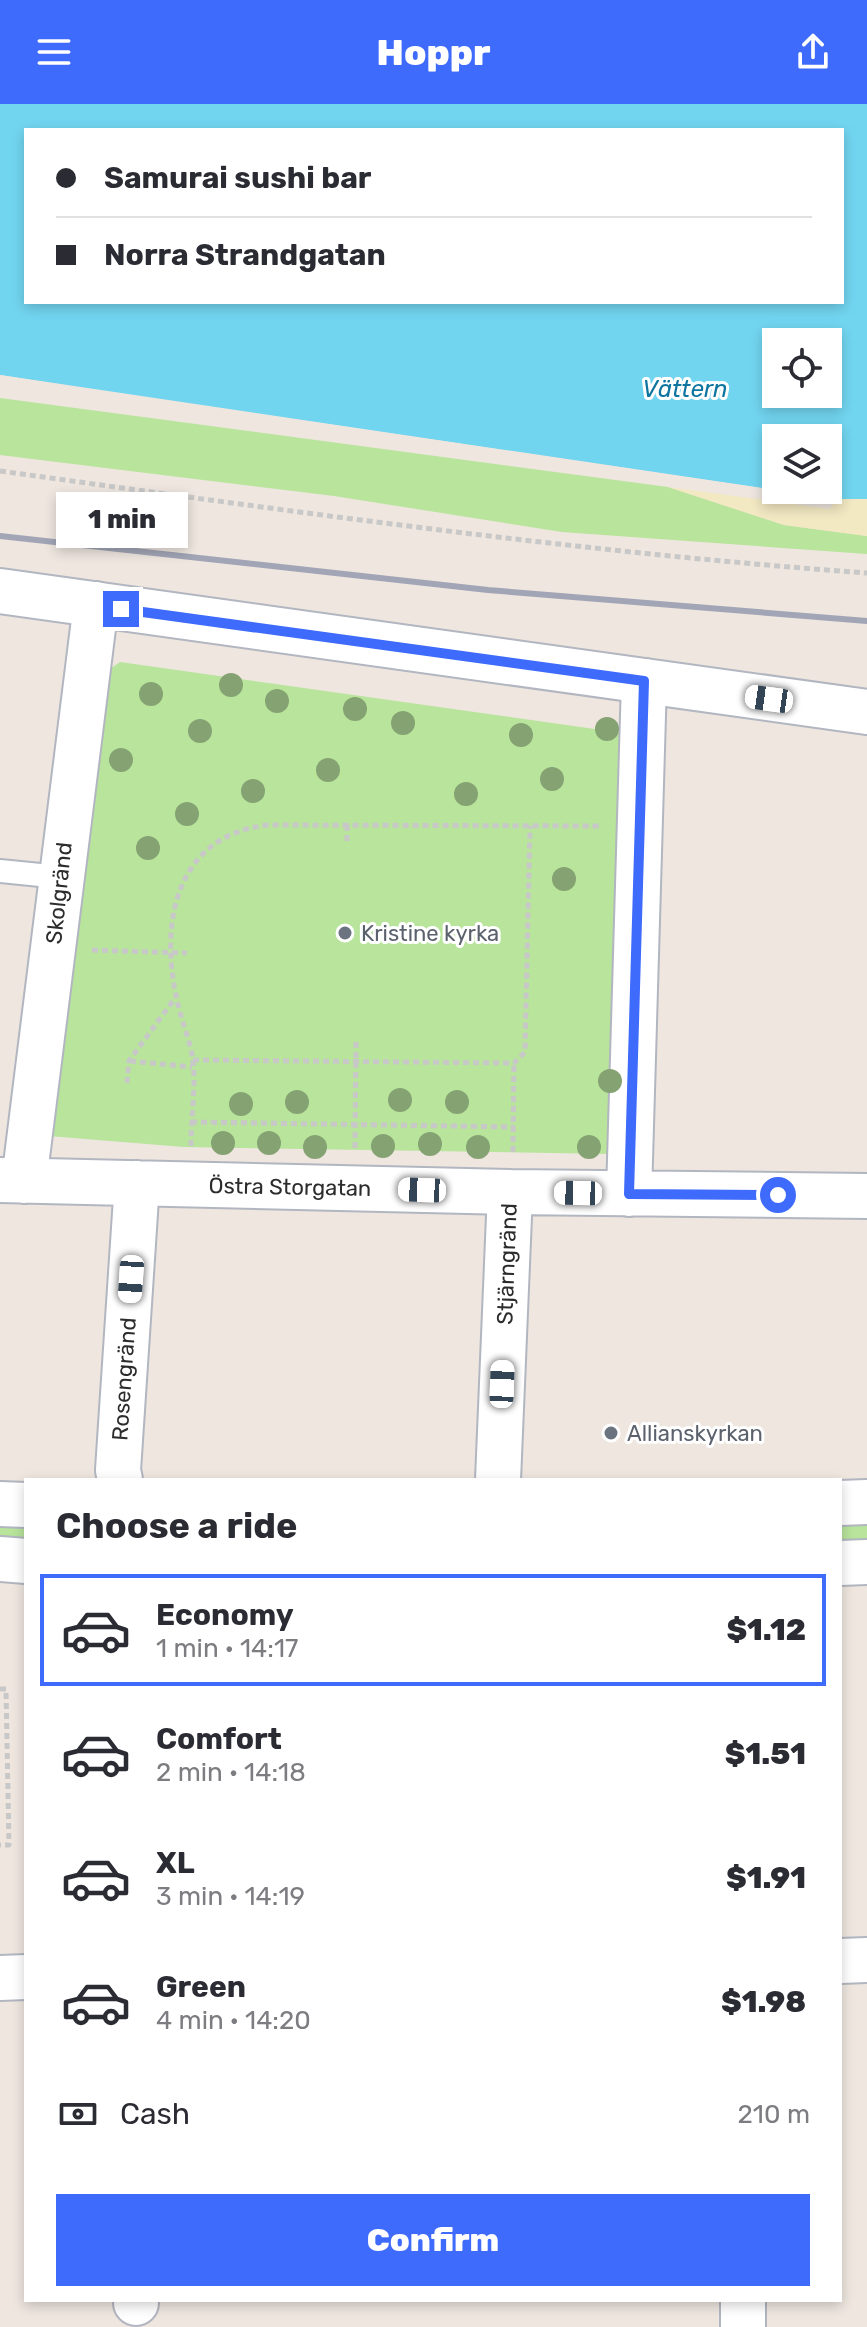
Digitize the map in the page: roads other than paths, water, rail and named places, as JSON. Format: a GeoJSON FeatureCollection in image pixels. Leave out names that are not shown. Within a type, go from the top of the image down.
{"type":"FeatureCollection","features":[{"type":"Feature","properties":{"kind":"street"},"geometry":{"type":"LineString","coordinates":[[0,591],[867,712]]}},
{"type":"Feature","properties":{"kind":"street","name":"Skolgränd"},"geometry":{"type":"LineString","coordinates":[[12,1180],[52,949],[96,604]]}},
{"type":"Feature","properties":{"kind":"street"},"geometry":{"type":"LineString","coordinates":[[629,1194],[644,681]]}},
{"type":"Feature","properties":{"kind":"street","name":"Östra Storgatan"},"geometry":{"type":"LineString","coordinates":[[12,1180],[510,1192],[867,1196]]}},
{"type":"Feature","properties":{"kind":"street","name":"Rosengränd"},"geometry":{"type":"LineString","coordinates":[[120,1478],[137,1183]]}},
{"type":"Feature","properties":{"kind":"street","name":"Stjärngränd"},"geometry":{"type":"LineString","coordinates":[[498,1478],[510,1192]]}},
{"type":"Feature","properties":{"kind":"street"},"geometry":{"type":"LineString","coordinates":[[842,1503],[867,1502]]}},
{"type":"Feature","properties":{"kind":"street"},"geometry":{"type":"LineString","coordinates":[[0,1504],[24,1505]]}},
{"type":"Feature","properties":{"kind":"street"},"geometry":{"type":"LineString","coordinates":[[0,1559],[24,1561]]}},
{"type":"Feature","properties":{"kind":"street"},"geometry":{"type":"LineString","coordinates":[[842,1563],[867,1562]]}},
{"type":"Feature","properties":{"kind":"street"},"geometry":{"type":"LineString","coordinates":[[842,1961],[867,1960]]}},
{"type":"Feature","properties":{"kind":"street"},"geometry":{"type":"LineString","coordinates":[[0,1978],[24,1977]]}},
{"type":"Feature","properties":{"kind":"street"},"geometry":{"type":"LineString","coordinates":[[743,2302],[743,2327]]}},
{"type":"Feature","properties":{"kind":"lane"},"geometry":{"type":"LineString","coordinates":[[0,871],[60,877]]}},
{"type":"Feature","properties":{"kind":"water","name":"Vättern"},"geometry":{"type":"Polygon","coordinates":[[[0,104],[867,104],[867,499],[842,499],[842,424],[762,424],[762,488],[0,375],[0,104]]]}},
{"type":"Feature","properties":{"kind":"railway"},"geometry":{"type":"LineString","coordinates":[[0,536],[488,590],[867,621]]}},
{"type":"Feature","properties":{"kind":"place","name":"Kristine kyrka"},"geometry":{"type":"Point","coordinates":[345,933]}},
{"type":"Feature","properties":{"kind":"place","name":"Allianskyrkan"},"geometry":{"type":"Point","coordinates":[611,1433]}}]}
